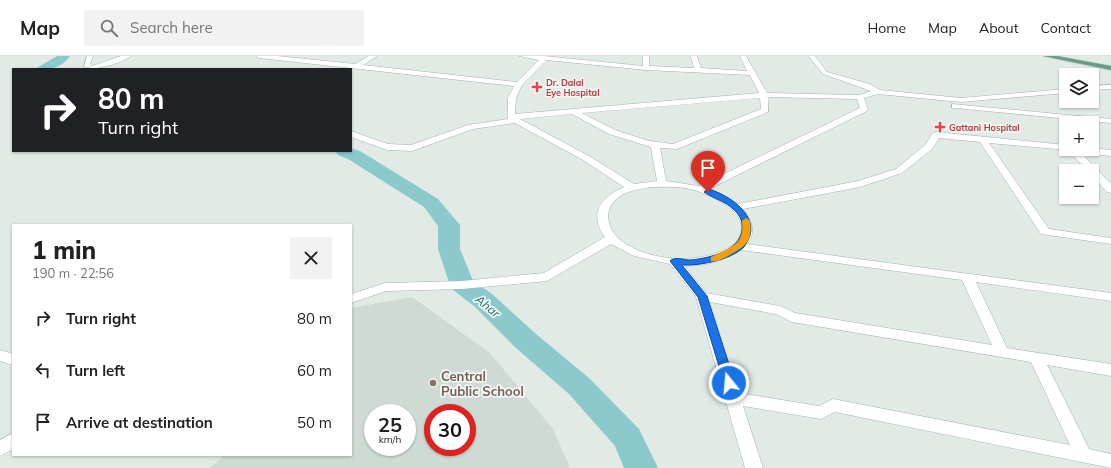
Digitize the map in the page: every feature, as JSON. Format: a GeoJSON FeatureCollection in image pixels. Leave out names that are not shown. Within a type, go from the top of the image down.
{"type":"FeatureCollection","features":[{"type":"Feature","properties":{"kind":"main road"},"geometry":{"type":"LineString","coordinates":[[1046,56],[1111,66]]}},
{"type":"Feature","properties":{"kind":"main road"},"geometry":{"type":"LineString","coordinates":[[1062,56],[1111,66]]}},
{"type":"Feature","properties":{"kind":"street"},"geometry":{"type":"LineString","coordinates":[[90,56],[86,65],[92,68],[128,56]]}},
{"type":"Feature","properties":{"kind":"street"},"geometry":{"type":"LineString","coordinates":[[259,56],[519,84]]}},
{"type":"Feature","properties":{"kind":"street"},"geometry":{"type":"LineString","coordinates":[[304,61],[312,56]]}},
{"type":"Feature","properties":{"kind":"street"},"geometry":{"type":"LineString","coordinates":[[357,66],[374,56]]}},
{"type":"Feature","properties":{"kind":"street"},"geometry":{"type":"LineString","coordinates":[[522,56],[646,68],[752,73]]}},
{"type":"Feature","properties":{"kind":"street"},"geometry":{"type":"LineString","coordinates":[[646,56],[646,68]]}},
{"type":"Feature","properties":{"kind":"street"},"geometry":{"type":"LineString","coordinates":[[694,56],[698,71]]}},
{"type":"Feature","properties":{"kind":"street"},"geometry":{"type":"LineString","coordinates":[[572,111],[612,132],[648,144],[674,147],[765,110],[764,95],[744,56]]}},
{"type":"Feature","properties":{"kind":"street"},"geometry":{"type":"LineString","coordinates":[[812,56],[825,72],[867,86],[878,92]]}},
{"type":"Feature","properties":{"kind":"street"},"geometry":{"type":"LineString","coordinates":[[514,118],[512,98],[519,84],[544,58]]}},
{"type":"Feature","properties":{"kind":"street"},"geometry":{"type":"LineString","coordinates":[[1099,88],[1111,87]]}},
{"type":"Feature","properties":{"kind":"street"},"geometry":{"type":"LineString","coordinates":[[352,134],[387,147],[412,148],[471,127],[514,118],[572,111],[764,95],[860,97],[878,92],[961,100],[1059,92]]}},
{"type":"Feature","properties":{"kind":"street"},"geometry":{"type":"LineString","coordinates":[[700,189],[864,109],[860,97]]}},
{"type":"Feature","properties":{"kind":"street"},"geometry":{"type":"LineString","coordinates":[[938,98],[950,106],[1111,121]]}},
{"type":"Feature","properties":{"kind":"street"},"geometry":{"type":"LineString","coordinates":[[514,118],[586,158],[633,188]]}},
{"type":"Feature","properties":{"kind":"street"},"geometry":{"type":"LineString","coordinates":[[736,207],[860,184],[899,171],[929,147],[936,136],[1059,147]]}},
{"type":"Feature","properties":{"kind":"street"},"geometry":{"type":"LineString","coordinates":[[983,140],[1045,232],[1111,241]]}},
{"type":"Feature","properties":{"kind":"street"},"geometry":{"type":"LineString","coordinates":[[656,145],[662,184]]}},
{"type":"Feature","properties":{"kind":"street"},"geometry":{"type":"LineString","coordinates":[[1099,152],[1111,153]]}},
{"type":"Feature","properties":{"kind":"street"},"geometry":{"type":"LineString","coordinates":[[1079,156],[1111,190]]}},
{"type":"Feature","properties":{"kind":"street"},"geometry":{"type":"LineString","coordinates":[[662,184],[700,189],[716,194],[736,207],[746,221],[747,233],[740,246],[715,259],[689,262],[646,257],[623,247],[612,238],[602,224],[602,209],[611,198],[623,190],[642,185],[662,184]]}},
{"type":"Feature","properties":{"kind":"street"},"geometry":{"type":"LineString","coordinates":[[352,299],[385,287],[462,285],[547,277],[612,238]]}},
{"type":"Feature","properties":{"kind":"street"},"geometry":{"type":"LineString","coordinates":[[740,246],[1111,297]]}},
{"type":"Feature","properties":{"kind":"street"},"geometry":{"type":"LineString","coordinates":[[674,261],[702,296],[754,468]]}},
{"type":"Feature","properties":{"kind":"street"},"geometry":{"type":"LineString","coordinates":[[967,277],[1002,352]]}},
{"type":"Feature","properties":{"kind":"street"},"geometry":{"type":"LineString","coordinates":[[702,296],[780,310],[792,317],[1111,370]]}},
{"type":"Feature","properties":{"kind":"street"},"geometry":{"type":"LineString","coordinates":[[0,355],[12,360]]}},
{"type":"Feature","properties":{"kind":"street"},"geometry":{"type":"LineString","coordinates":[[1036,358],[1083,455]]}},
{"type":"Feature","properties":{"kind":"street"},"geometry":{"type":"LineString","coordinates":[[734,398],[821,413],[832,405],[1111,461]]}},
{"type":"Feature","properties":{"kind":"street"},"geometry":{"type":"LineString","coordinates":[[0,449],[12,441]]}},
{"type":"Feature","properties":{"kind":"shaded area","name":"Central Public School"},"geometry":{"type":"Polygon","coordinates":[[[412,297],[490,353],[553,429],[570,468],[210,468],[223,456],[352,456],[352,308],[412,297]]]}},
{"type":"Feature","properties":{"kind":"waterway","name":"Ahar"},"geometry":{"type":"LineString","coordinates":[[44,68],[59,61],[64,56]]}},
{"type":"Feature","properties":{"kind":"waterway","name":"Ahar"},"geometry":{"type":"LineString","coordinates":[[346,152],[354,155],[431,203],[449,225],[449,249],[462,285],[483,300],[526,341],[579,386],[628,438],[641,468]]}},
{"type":"Feature","properties":{"kind":"slow traffic"},"geometry":{"type":"LineString","coordinates":[[714,259],[740,246],[747,233],[746,221]]}},
{"type":"Feature","properties":{"kind":"place","name":"Dr. Dalal Eye Hospital"},"geometry":{"type":"Point","coordinates":[537,87]}},
{"type":"Feature","properties":{"kind":"place","name":"Gattani Hospital"},"geometry":{"type":"Point","coordinates":[940,127]}},
{"type":"Feature","properties":{"kind":"place","name":"Central Public School"},"geometry":{"type":"Point","coordinates":[433,383]}},
{"type":"Feature","properties":{"kind":"route"},"geometry":{"type":"LineString","coordinates":[[708,192],[716,194],[736,207],[746,221],[747,233],[740,246],[715,259],[689,262],[674,261],[702,296],[729,383]]}}]}
